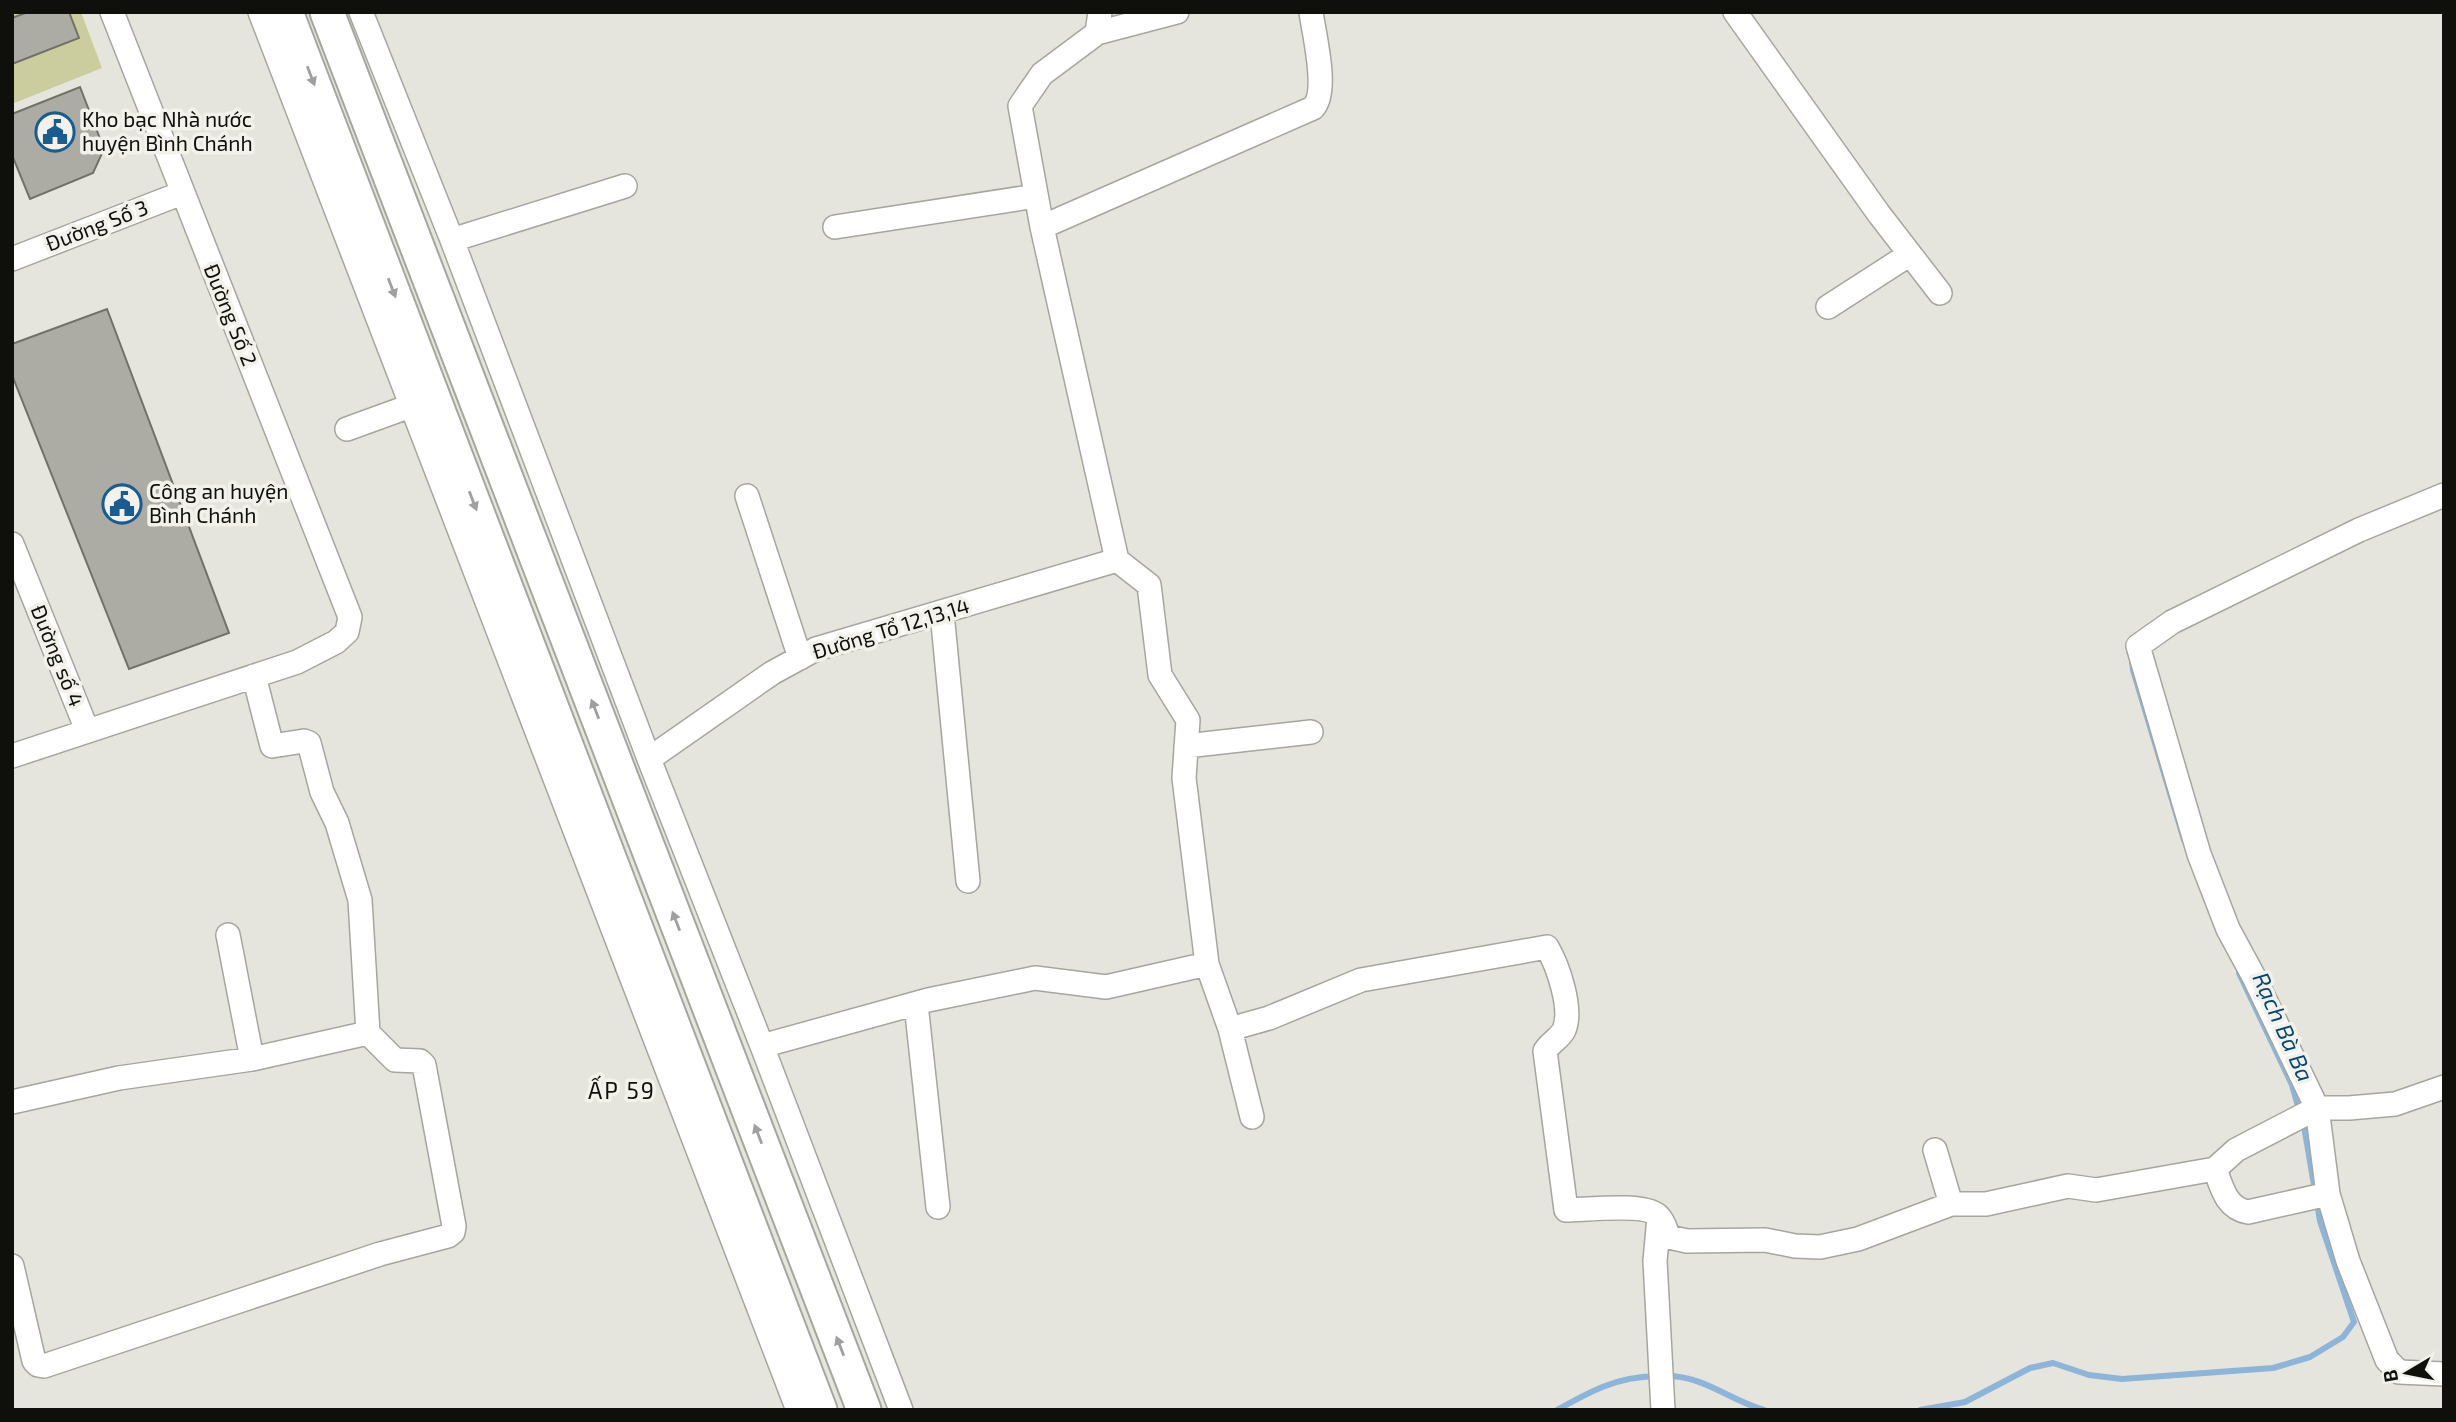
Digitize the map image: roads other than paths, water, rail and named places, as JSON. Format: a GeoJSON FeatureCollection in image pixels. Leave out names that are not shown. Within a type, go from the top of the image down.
{"type":"FeatureCollection","features":[{"type":"Feature","properties":{"kind":"highway"},"geometry":{"type":"LineString","coordinates":[[286,12],[820,1410]]}},
{"type":"Feature","properties":{"kind":"highway"},"geometry":{"type":"LineString","coordinates":[[327,12],[864,1410]]}},
{"type":"Feature","properties":{"kind":"street","name":"Đường Số 2"},"geometry":{"type":"LineString","coordinates":[[112,12],[350,617],[347,632],[336,642],[297,662],[254,676]]}},
{"type":"Feature","properties":{"kind":"street"},"geometry":{"type":"LineString","coordinates":[[260,12],[798,1410]]}},
{"type":"Feature","properties":{"kind":"street"},"geometry":{"type":"LineString","coordinates":[[361,12],[452,240],[901,1410]]}},
{"type":"Feature","properties":{"kind":"street"},"geometry":{"type":"LineString","coordinates":[[1177,12],[1098,23],[1042,74],[1020,106],[1042,228],[1117,561],[1149,585],[1160,675],[1188,720],[1184,778],[1207,964],[1230,1029],[1252,1117]]}},
{"type":"Feature","properties":{"kind":"street"},"geometry":{"type":"LineString","coordinates":[[1042,228],[1313,108],[1319,102],[1321,84],[1311,12]]}},
{"type":"Feature","properties":{"kind":"street"},"geometry":{"type":"LineString","coordinates":[[1735,12],[1940,293]]}},
{"type":"Feature","properties":{"kind":"street"},"geometry":{"type":"LineString","coordinates":[[452,240],[625,186]]}},
{"type":"Feature","properties":{"kind":"street","name":"Đường Số 3"},"geometry":{"type":"LineString","coordinates":[[12,258],[182,193]]}},
{"type":"Feature","properties":{"kind":"street"},"geometry":{"type":"LineString","coordinates":[[835,227],[1037,196]]}},
{"type":"Feature","properties":{"kind":"street"},"geometry":{"type":"LineString","coordinates":[[1828,307],[1910,254]]}},
{"type":"Feature","properties":{"kind":"street"},"geometry":{"type":"LineString","coordinates":[[347,429],[412,404]]}},
{"type":"Feature","properties":{"kind":"street"},"geometry":{"type":"LineString","coordinates":[[747,495],[800,658]]}},
{"type":"Feature","properties":{"kind":"street"},"geometry":{"type":"LineString","coordinates":[[2444,495],[2347,536],[2172,622],[2138,646],[2199,854],[2223,916],[2316,1108],[2327,1194],[2348,1261],[2387,1360],[2399,1372],[2444,1374]]}},
{"type":"Feature","properties":{"kind":"street","name":"Đường số 4"},"geometry":{"type":"LineString","coordinates":[[12,544],[87,730]]}},
{"type":"Feature","properties":{"kind":"street","name":"Đường Tổ 12,13,14"},"geometry":{"type":"LineString","coordinates":[[649,759],[772,673],[816,649],[1117,561]]}},
{"type":"Feature","properties":{"kind":"street"},"geometry":{"type":"LineString","coordinates":[[942,613],[968,881]]}},
{"type":"Feature","properties":{"kind":"street"},"geometry":{"type":"LineString","coordinates":[[12,755],[254,676],[272,746],[304,741],[309,743],[322,792],[337,823],[360,900],[368,1033],[391,1058],[424,1065],[454,1226],[453,1232],[448,1236],[380,1254],[44,1366],[34,1361],[12,1266]]}},
{"type":"Feature","properties":{"kind":"street"},"geometry":{"type":"LineString","coordinates":[[1186,747],[1311,733]]}},
{"type":"Feature","properties":{"kind":"street"},"geometry":{"type":"LineString","coordinates":[[228,935],[252,1059]]}},
{"type":"Feature","properties":{"kind":"street"},"geometry":{"type":"LineString","coordinates":[[1230,1029],[1269,1018],[1361,980],[1547,947],[1555,961],[1564,993],[1566,1026],[1545,1051],[1566,1210],[1650,1210],[1659,1216],[1669,1237],[1687,1241],[1765,1240],[1795,1246],[1820,1247],[1858,1239],[1951,1204],[1986,1204],[2068,1186],[2096,1190],[2215,1169],[2236,1150],[2316,1108],[2395,1104],[2444,1087]]}},
{"type":"Feature","properties":{"kind":"street"},"geometry":{"type":"LineString","coordinates":[[762,1046],[916,1004],[1035,978],[1106,987],[1207,964]]}},
{"type":"Feature","properties":{"kind":"street"},"geometry":{"type":"LineString","coordinates":[[916,1004],[938,1208]]}},
{"type":"Feature","properties":{"kind":"street"},"geometry":{"type":"LineString","coordinates":[[12,1102],[119,1078],[252,1059],[368,1033]]}},
{"type":"Feature","properties":{"kind":"street"},"geometry":{"type":"LineString","coordinates":[[1936,1150],[1951,1204]]}},
{"type":"Feature","properties":{"kind":"street"},"geometry":{"type":"LineString","coordinates":[[2215,1169],[2226,1197],[2239,1211],[2248,1212],[2327,1194]]}},
{"type":"Feature","properties":{"kind":"street"},"geometry":{"type":"LineString","coordinates":[[1659,1216],[1655,1261],[1662,1400]]}},
{"type":"Feature","properties":{"kind":"waterway","name":"Rạch Bà Ba"},"geometry":{"type":"LineString","coordinates":[[2132,662],[2184,840]]}},
{"type":"Feature","properties":{"kind":"waterway","name":"Rạch Bà Ba"},"geometry":{"type":"LineString","coordinates":[[2239,973],[2292,1085],[2299,1110]]}},
{"type":"Feature","properties":{"kind":"waterway","name":"Rạch Bà Ba"},"geometry":{"type":"LineString","coordinates":[[1920,1410],[1965,1402],[2030,1368],[2053,1363],[2089,1375],[2122,1379],[2273,1368],[2310,1357],[2343,1337],[2354,1322],[2320,1221],[2303,1120]]}},
{"type":"Feature","properties":{"kind":"waterway","name":"Rạch Bà Ba"},"geometry":{"type":"LineString","coordinates":[[1557,1410],[1616,1382],[1656,1376]]}},
{"type":"Feature","properties":{"kind":"waterway","name":"Rạch Bà Ba"},"geometry":{"type":"LineString","coordinates":[[1667,1376],[1705,1384],[1764,1410]]}},
{"type":"Feature","properties":{"kind":"place","name":"Kho bạc Nhà nước huyện Bình Chánh"},"geometry":{"type":"Point","coordinates":[55,132]}},
{"type":"Feature","properties":{"kind":"place","name":"Công an huyện Bình Chánh"},"geometry":{"type":"Point","coordinates":[122,504]}},
{"type":"Feature","properties":{"kind":"district","name":"ẤP 59"},"geometry":{"type":"Point","coordinates":[622,1091]}}]}
